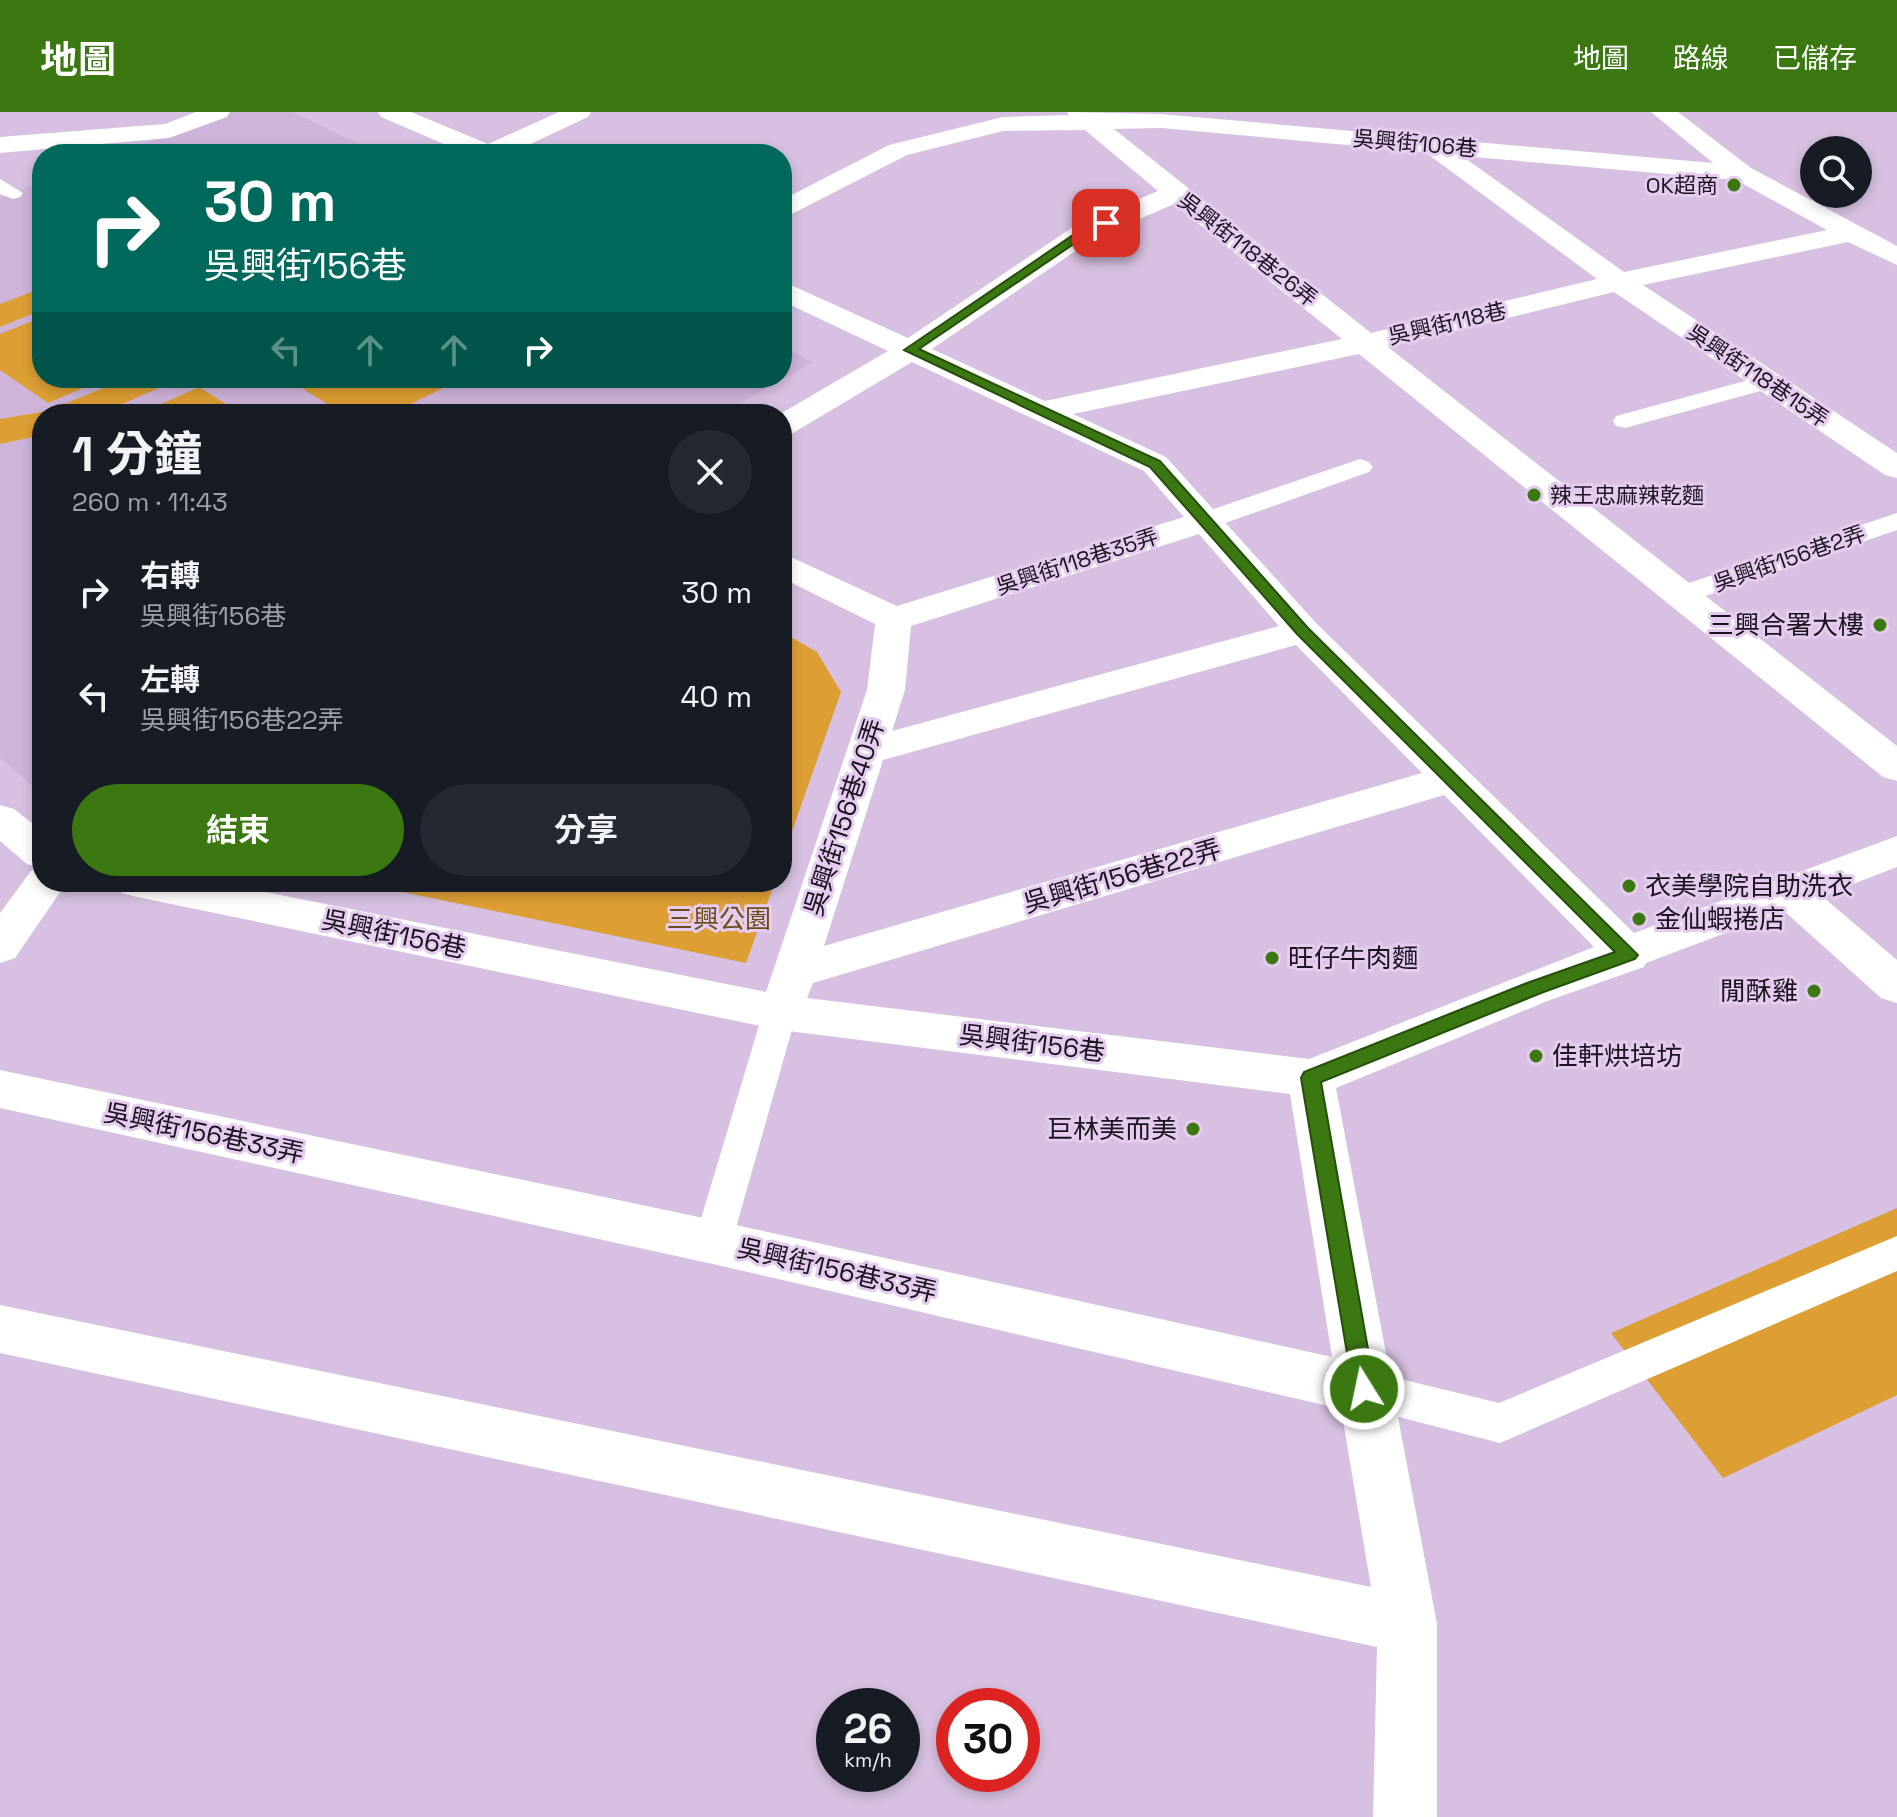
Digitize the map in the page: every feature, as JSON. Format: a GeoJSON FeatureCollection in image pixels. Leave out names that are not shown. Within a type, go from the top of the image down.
{"type":"FeatureCollection","features":[{"type":"Feature","properties":{"kind":"street"},"geometry":{"type":"LineString","coordinates":[[0,145],[169,131],[218,112]]}},
{"type":"Feature","properties":{"kind":"street"},"geometry":{"type":"LineString","coordinates":[[390,112],[465,144]]}},
{"type":"Feature","properties":{"kind":"street"},"geometry":{"type":"LineString","coordinates":[[510,144],[579,112]]}},
{"type":"Feature","properties":{"kind":"street"},"geometry":{"type":"LineString","coordinates":[[1663,112],[1742,173],[1897,257]]}},
{"type":"Feature","properties":{"kind":"street","name":"吳興街106巷"},"geometry":{"type":"LineString","coordinates":[[792,206],[898,150],[1003,124],[1084,116],[1742,173]]}},
{"type":"Feature","properties":{"kind":"street","name":"吳興街118巷26弄"},"geometry":{"type":"LineString","coordinates":[[1084,116],[1130,156],[1897,767]]}},
{"type":"Feature","properties":{"kind":"street","name":"吳興街118巷15弄"},"geometry":{"type":"LineString","coordinates":[[1430,144],[1619,282],[1897,468]]}},
{"type":"Feature","properties":{"kind":"street"},"geometry":{"type":"LineString","coordinates":[[792,420],[910,350],[1083,233],[1177,193]]}},
{"type":"Feature","properties":{"kind":"street","name":"吳興街118巷"},"geometry":{"type":"LineString","coordinates":[[1043,411],[1367,343],[1619,282],[1851,233]]}},
{"type":"Feature","properties":{"kind":"street"},"geometry":{"type":"LineString","coordinates":[[792,295],[1155,464],[1303,631],[1629,955]]}},
{"type":"Feature","properties":{"kind":"street","name":"吳興街118巷35弄"},"geometry":{"type":"LineString","coordinates":[[894,619],[1205,521]]}},
{"type":"Feature","properties":{"kind":"street"},"geometry":{"type":"LineString","coordinates":[[792,569],[894,619]]}},
{"type":"Feature","properties":{"kind":"street","name":"吳興街156巷40弄"},"geometry":{"type":"LineString","coordinates":[[787,992],[886,690],[894,619]]}},
{"type":"Feature","properties":{"kind":"street"},"geometry":{"type":"LineString","coordinates":[[866,751],[1303,631]]}},
{"type":"Feature","properties":{"kind":"street","name":"吳興街156巷22弄"},"geometry":{"type":"LineString","coordinates":[[787,992],[1449,779]]}},
{"type":"Feature","properties":{"kind":"street"},"geometry":{"type":"LineString","coordinates":[[0,819],[32,845]]}},
{"type":"Feature","properties":{"kind":"street","name":"吳興街156巷"},"geometry":{"type":"LineString","coordinates":[[196,892],[1311,1078],[1534,988],[1629,955],[1897,851]]}},
{"type":"Feature","properties":{"kind":"street"},"geometry":{"type":"LineString","coordinates":[[1789,891],[1897,986]]}},
{"type":"Feature","properties":{"kind":"street"},"geometry":{"type":"LineString","coordinates":[[0,946],[39,892]]}},
{"type":"Feature","properties":{"kind":"street"},"geometry":{"type":"LineString","coordinates":[[1311,1078],[1407,1624],[1405,1817]]}},
{"type":"Feature","properties":{"kind":"street","name":"吳興街156巷33弄"},"geometry":{"type":"LineString","coordinates":[[0,1089],[713,1242],[1364,1389]]}},
{"type":"Feature","properties":{"kind":"street"},"geometry":{"type":"LineString","coordinates":[[0,1329],[1407,1624]]}},
{"type":"Feature","properties":{"kind":"lane"},"geometry":{"type":"LineString","coordinates":[[1625,421],[1767,382]]}},
{"type":"Feature","properties":{"kind":"lane"},"geometry":{"type":"LineString","coordinates":[[1205,521],[1360,467]]}},
{"type":"Feature","properties":{"kind":"lane","name":"吳興街156巷2弄"},"geometry":{"type":"LineString","coordinates":[[1681,595],[1897,521]]}},
{"type":"Feature","properties":{"kind":"lane"},"geometry":{"type":"LineString","coordinates":[[713,1242],[787,992]]}},
{"type":"Feature","properties":{"kind":"lane"},"geometry":{"type":"LineString","coordinates":[[1364,1389],[1500,1423],[1897,1253]]}},
{"type":"Feature","properties":{"kind":"shaded area"},"geometry":{"type":"Polygon","coordinates":[[[229,112],[292,112],[359,144],[144,144],[229,112]]]}},
{"type":"Feature","properties":{"kind":"shaded area"},"geometry":{"type":"Polygon","coordinates":[[[32,186],[32,388],[767,388],[739,404],[32,404],[32,785],[0,758],[0,198],[32,186]]]}},
{"type":"Feature","properties":{"kind":"shaded area"},"geometry":{"type":"Polygon","coordinates":[[[792,352],[813,362],[792,374],[792,352]]]}},
{"type":"Feature","properties":{"kind":"green space"},"geometry":{"type":"Polygon","coordinates":[[[32,292],[32,314],[0,327],[0,304],[32,292]]]}},
{"type":"Feature","properties":{"kind":"green space"},"geometry":{"type":"Polygon","coordinates":[[[32,321],[32,388],[83,388],[48,403],[0,370],[0,334],[32,321]]]}},
{"type":"Feature","properties":{"kind":"green space"},"geometry":{"type":"Polygon","coordinates":[[[103,388],[159,388],[122,404],[64,404],[103,388]]]}},
{"type":"Feature","properties":{"kind":"green space"},"geometry":{"type":"Polygon","coordinates":[[[201,388],[226,404],[161,404],[201,388]]]}},
{"type":"Feature","properties":{"kind":"green space"},"geometry":{"type":"Polygon","coordinates":[[[302,388],[443,388],[411,404],[327,404],[302,388]]]}},
{"type":"Feature","properties":{"kind":"green space"},"geometry":{"type":"Polygon","coordinates":[[[32,414],[32,437],[0,444],[0,419],[32,414]]]}},
{"type":"Feature","properties":{"kind":"green space","name":"三興公園"},"geometry":{"type":"Polygon","coordinates":[[[792,638],[817,652],[841,692],[792,832],[792,638]]]}},
{"type":"Feature","properties":{"kind":"green space","name":"三興公園"},"geometry":{"type":"Polygon","coordinates":[[[402,892],[771,892],[746,963],[402,892]]]}},
{"type":"Feature","properties":{"kind":"green space"},"geometry":{"type":"Polygon","coordinates":[[[1897,1208],[1897,1395],[1723,1478],[1611,1333],[1897,1208]]]}},
{"type":"Feature","properties":{"kind":"place","name":"OK超商"},"geometry":{"type":"Point","coordinates":[1734,185]}},
{"type":"Feature","properties":{"kind":"place","name":"辣王忠麻辣乾麵"},"geometry":{"type":"Point","coordinates":[1534,495]}},
{"type":"Feature","properties":{"kind":"place","name":"三興合署大樓"},"geometry":{"type":"Point","coordinates":[1880,625]}},
{"type":"Feature","properties":{"kind":"place","name":"衣美學院自助洗衣"},"geometry":{"type":"Point","coordinates":[1629,886]}},
{"type":"Feature","properties":{"kind":"place","name":"金仙蝦捲店"},"geometry":{"type":"Point","coordinates":[1639,919]}},
{"type":"Feature","properties":{"kind":"place","name":"旺仔牛肉麵"},"geometry":{"type":"Point","coordinates":[1272,958]}},
{"type":"Feature","properties":{"kind":"place","name":"閒酥雞"},"geometry":{"type":"Point","coordinates":[1814,991]}},
{"type":"Feature","properties":{"kind":"place","name":"佳軒烘培坊"},"geometry":{"type":"Point","coordinates":[1536,1056]}},
{"type":"Feature","properties":{"kind":"place","name":"巨林美而美"},"geometry":{"type":"Point","coordinates":[1193,1129]}},
{"type":"Feature","properties":{"kind":"route"},"geometry":{"type":"LineString","coordinates":[[1106,223],[1083,233],[910,350],[1155,464],[1303,631],[1629,955],[1534,988],[1311,1078],[1364,1389]]}}]}
